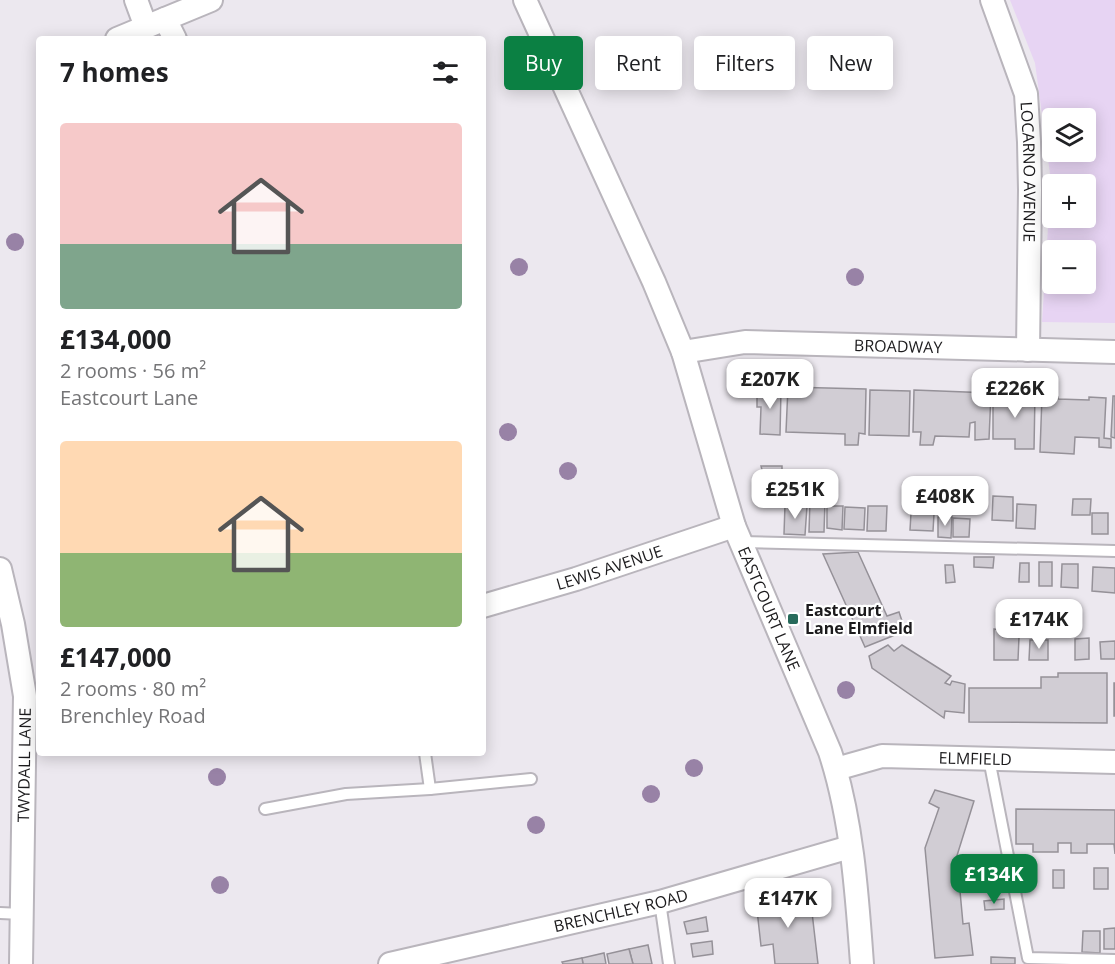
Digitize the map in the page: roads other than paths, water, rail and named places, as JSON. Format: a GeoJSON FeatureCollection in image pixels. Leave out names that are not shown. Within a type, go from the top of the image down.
{"type":"FeatureCollection","features":[{"type":"Feature","properties":{"kind":"street"},"geometry":{"type":"LineString","coordinates":[[136,0],[162,28]]}},
{"type":"Feature","properties":{"kind":"street"},"geometry":{"type":"LineString","coordinates":[[129,36],[162,28],[211,0]]}},
{"type":"Feature","properties":{"kind":"street","name":"EASTCOURT LANE"},"geometry":{"type":"LineString","coordinates":[[525,0],[644,260],[683,352],[737,534],[817,718],[836,769],[850,847],[862,964]]}},
{"type":"Feature","properties":{"kind":"street","name":"LOCARNO AVENUE"},"geometry":{"type":"LineString","coordinates":[[992,0],[1026,94],[1030,181],[1028,350]]}},
{"type":"Feature","properties":{"kind":"street","name":"BROADWAY"},"geometry":{"type":"LineString","coordinates":[[683,352],[745,342],[1115,352]]}},
{"type":"Feature","properties":{"kind":"street","name":"LEWIS AVENUE"},"geometry":{"type":"LineString","coordinates":[[486,605],[737,534]]}},
{"type":"Feature","properties":{"kind":"street","name":"TWYDALL LANE"},"geometry":{"type":"LineString","coordinates":[[0,570],[4,600],[31,673],[25,696],[11,913],[21,964]]}},
{"type":"Feature","properties":{"kind":"street","name":"ELMFIELD"},"geometry":{"type":"LineString","coordinates":[[836,769],[882,756],[1115,762]]}},
{"type":"Feature","properties":{"kind":"street","name":"BRENCHLEY ROAD"},"geometry":{"type":"LineString","coordinates":[[390,964],[660,902],[850,847]]}},
{"type":"Feature","properties":{"kind":"lane"},"geometry":{"type":"LineString","coordinates":[[737,534],[1115,551]]}},
{"type":"Feature","properties":{"kind":"lane"},"geometry":{"type":"LineString","coordinates":[[424,756],[430,789]]}},
{"type":"Feature","properties":{"kind":"lane"},"geometry":{"type":"LineString","coordinates":[[989,759],[1028,958],[1115,960]]}},
{"type":"Feature","properties":{"kind":"lane"},"geometry":{"type":"LineString","coordinates":[[265,809],[346,794],[430,789],[531,779]]}},
{"type":"Feature","properties":{"kind":"lane"},"geometry":{"type":"LineString","coordinates":[[660,902],[669,964]]}},
{"type":"Feature","properties":{"kind":"place","name":"Eastcourt Lane Elmfield"},"geometry":{"type":"Point","coordinates":[793,619]}}]}
